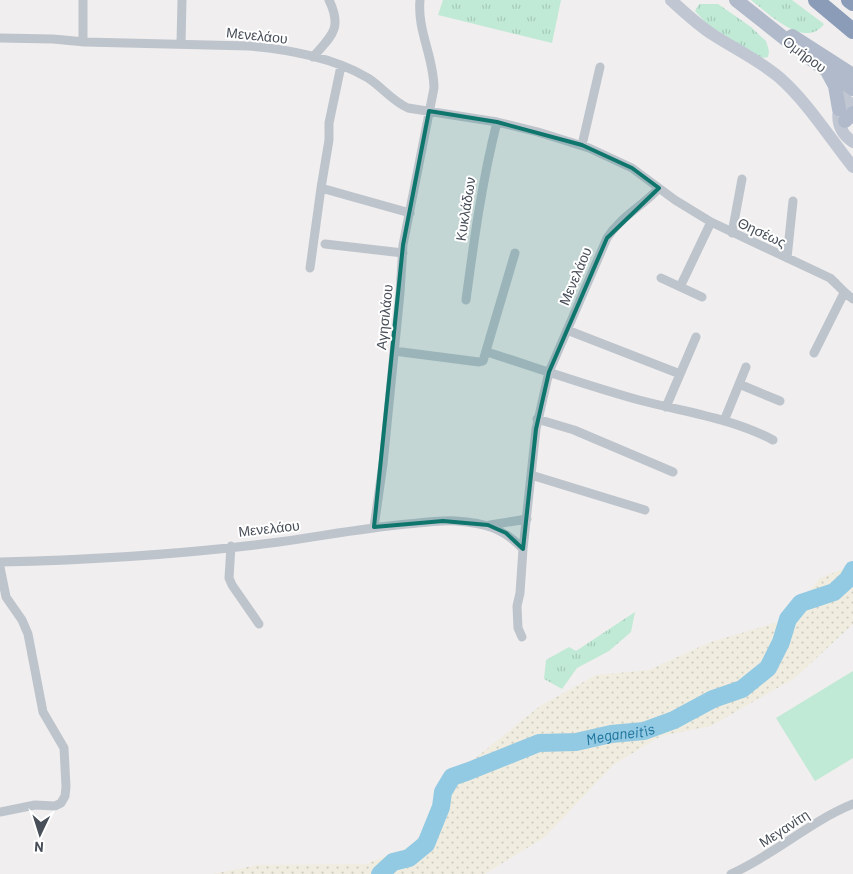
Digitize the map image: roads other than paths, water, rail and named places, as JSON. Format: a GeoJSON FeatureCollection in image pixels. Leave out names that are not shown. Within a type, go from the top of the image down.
{"type":"FeatureCollection","features":[{"type":"Feature","properties":{"kind":"highway"},"geometry":{"type":"LineString","coordinates":[[816,0],[853,31]]}},
{"type":"Feature","properties":{"kind":"highway"},"geometry":{"type":"LineString","coordinates":[[849,0],[853,3]]}},
{"type":"Feature","properties":{"kind":"main road"},"geometry":{"type":"LineString","coordinates":[[671,0],[713,35],[763,65],[780,78],[794,92],[853,167]]}},
{"type":"Feature","properties":{"kind":"main road","name":"Ομήρου"},"geometry":{"type":"LineString","coordinates":[[736,0],[824,69],[853,84]]}},
{"type":"Feature","properties":{"kind":"main road","name":"Ομήρου"},"geometry":{"type":"LineString","coordinates":[[759,18],[814,49],[853,84]]}},
{"type":"Feature","properties":{"kind":"main road"},"geometry":{"type":"LineString","coordinates":[[824,69],[835,86],[845,118]]}},
{"type":"Feature","properties":{"kind":"main road"},"geometry":{"type":"LineString","coordinates":[[853,84],[843,97],[848,139],[853,142]]}},
{"type":"Feature","properties":{"kind":"main road"},"geometry":{"type":"LineString","coordinates":[[845,118],[853,103]]}},
{"type":"Feature","properties":{"kind":"street"},"geometry":{"type":"LineString","coordinates":[[83,0],[83,42]]}},
{"type":"Feature","properties":{"kind":"street"},"geometry":{"type":"LineString","coordinates":[[181,44],[182,0]]}},
{"type":"Feature","properties":{"kind":"street"},"geometry":{"type":"LineString","coordinates":[[313,57],[326,43],[334,30],[336,14],[329,0]]}},
{"type":"Feature","properties":{"kind":"street","name":"Αγησιλάου"},"geometry":{"type":"LineString","coordinates":[[374,528],[383,464],[403,253],[434,88],[434,78],[421,29],[420,0]]}},
{"type":"Feature","properties":{"kind":"street","name":"Μενελάου"},"geometry":{"type":"LineString","coordinates":[[0,38],[276,48],[341,66],[369,79],[401,105],[419,111],[430,111],[497,122],[582,145],[632,168],[659,188],[638,208],[625,216],[610,233],[549,372],[537,418],[524,549]]}},
{"type":"Feature","properties":{"kind":"street"},"geometry":{"type":"LineString","coordinates":[[310,268],[329,140],[329,123],[341,66]]}},
{"type":"Feature","properties":{"kind":"street"},"geometry":{"type":"LineString","coordinates":[[582,145],[600,67]]}},
{"type":"Feature","properties":{"kind":"street","name":"Κυκλάδων"},"geometry":{"type":"LineString","coordinates":[[466,300],[484,178],[497,122]]}},
{"type":"Feature","properties":{"kind":"street"},"geometry":{"type":"LineString","coordinates":[[732,233],[742,179]]}},
{"type":"Feature","properties":{"kind":"street"},"geometry":{"type":"LineString","coordinates":[[321,188],[410,213]]}},
{"type":"Feature","properties":{"kind":"street","name":"Θησέως"},"geometry":{"type":"LineString","coordinates":[[659,188],[711,222],[830,278],[844,293],[853,299]]}},
{"type":"Feature","properties":{"kind":"street"},"geometry":{"type":"LineString","coordinates":[[787,258],[793,201]]}},
{"type":"Feature","properties":{"kind":"street"},"geometry":{"type":"LineString","coordinates":[[680,286],[711,222]]}},
{"type":"Feature","properties":{"kind":"street"},"geometry":{"type":"LineString","coordinates":[[325,244],[403,253]]}},
{"type":"Feature","properties":{"kind":"street"},"geometry":{"type":"LineString","coordinates":[[394,351],[483,361],[515,253]]}},
{"type":"Feature","properties":{"kind":"street"},"geometry":{"type":"LineString","coordinates":[[661,278],[702,297]]}},
{"type":"Feature","properties":{"kind":"street"},"geometry":{"type":"LineString","coordinates":[[814,353],[844,293]]}},
{"type":"Feature","properties":{"kind":"street"},"geometry":{"type":"LineString","coordinates":[[567,330],[680,374]]}},
{"type":"Feature","properties":{"kind":"street"},"geometry":{"type":"LineString","coordinates":[[666,407],[696,337]]}},
{"type":"Feature","properties":{"kind":"street"},"geometry":{"type":"LineString","coordinates":[[487,352],[666,407],[751,429],[773,440]]}},
{"type":"Feature","properties":{"kind":"street"},"geometry":{"type":"LineString","coordinates":[[724,421],[746,367]]}},
{"type":"Feature","properties":{"kind":"street"},"geometry":{"type":"LineString","coordinates":[[739,384],[780,401]]}},
{"type":"Feature","properties":{"kind":"street"},"geometry":{"type":"LineString","coordinates":[[537,418],[574,430],[673,472]]}},
{"type":"Feature","properties":{"kind":"street"},"geometry":{"type":"LineString","coordinates":[[531,475],[645,510]]}},
{"type":"Feature","properties":{"kind":"street"},"geometry":{"type":"LineString","coordinates":[[488,525],[527,519]]}},
{"type":"Feature","properties":{"kind":"street","name":"Μενελάου"},"geometry":{"type":"LineString","coordinates":[[0,562],[122,558],[286,541],[374,528],[444,521],[488,525],[506,533],[524,549]]}},
{"type":"Feature","properties":{"kind":"street"},"geometry":{"type":"LineString","coordinates":[[231,546],[230,578],[232,585],[259,624]]}},
{"type":"Feature","properties":{"kind":"street"},"geometry":{"type":"LineString","coordinates":[[522,637],[518,628],[517,606],[524,549]]}},
{"type":"Feature","properties":{"kind":"street"},"geometry":{"type":"LineString","coordinates":[[0,567],[6,596],[22,620],[28,634],[42,712],[64,748],[66,787],[65,796],[61,803],[55,806],[35,805],[0,812]]}},
{"type":"Feature","properties":{"kind":"street","name":"Μεγανίτη"},"geometry":{"type":"LineString","coordinates":[[731,874],[762,859],[828,816],[853,804]]}},
{"type":"Feature","properties":{"kind":"waterway","name":"Meganeitis"},"geometry":{"type":"LineString","coordinates":[[380,874],[393,862],[409,858],[426,844],[441,807],[443,792],[452,777],[539,743],[576,742],[611,734],[644,731],[674,720],[713,699],[742,689],[768,668],[781,642],[788,619],[801,603],[834,592],[848,579],[853,570]]}}]}
